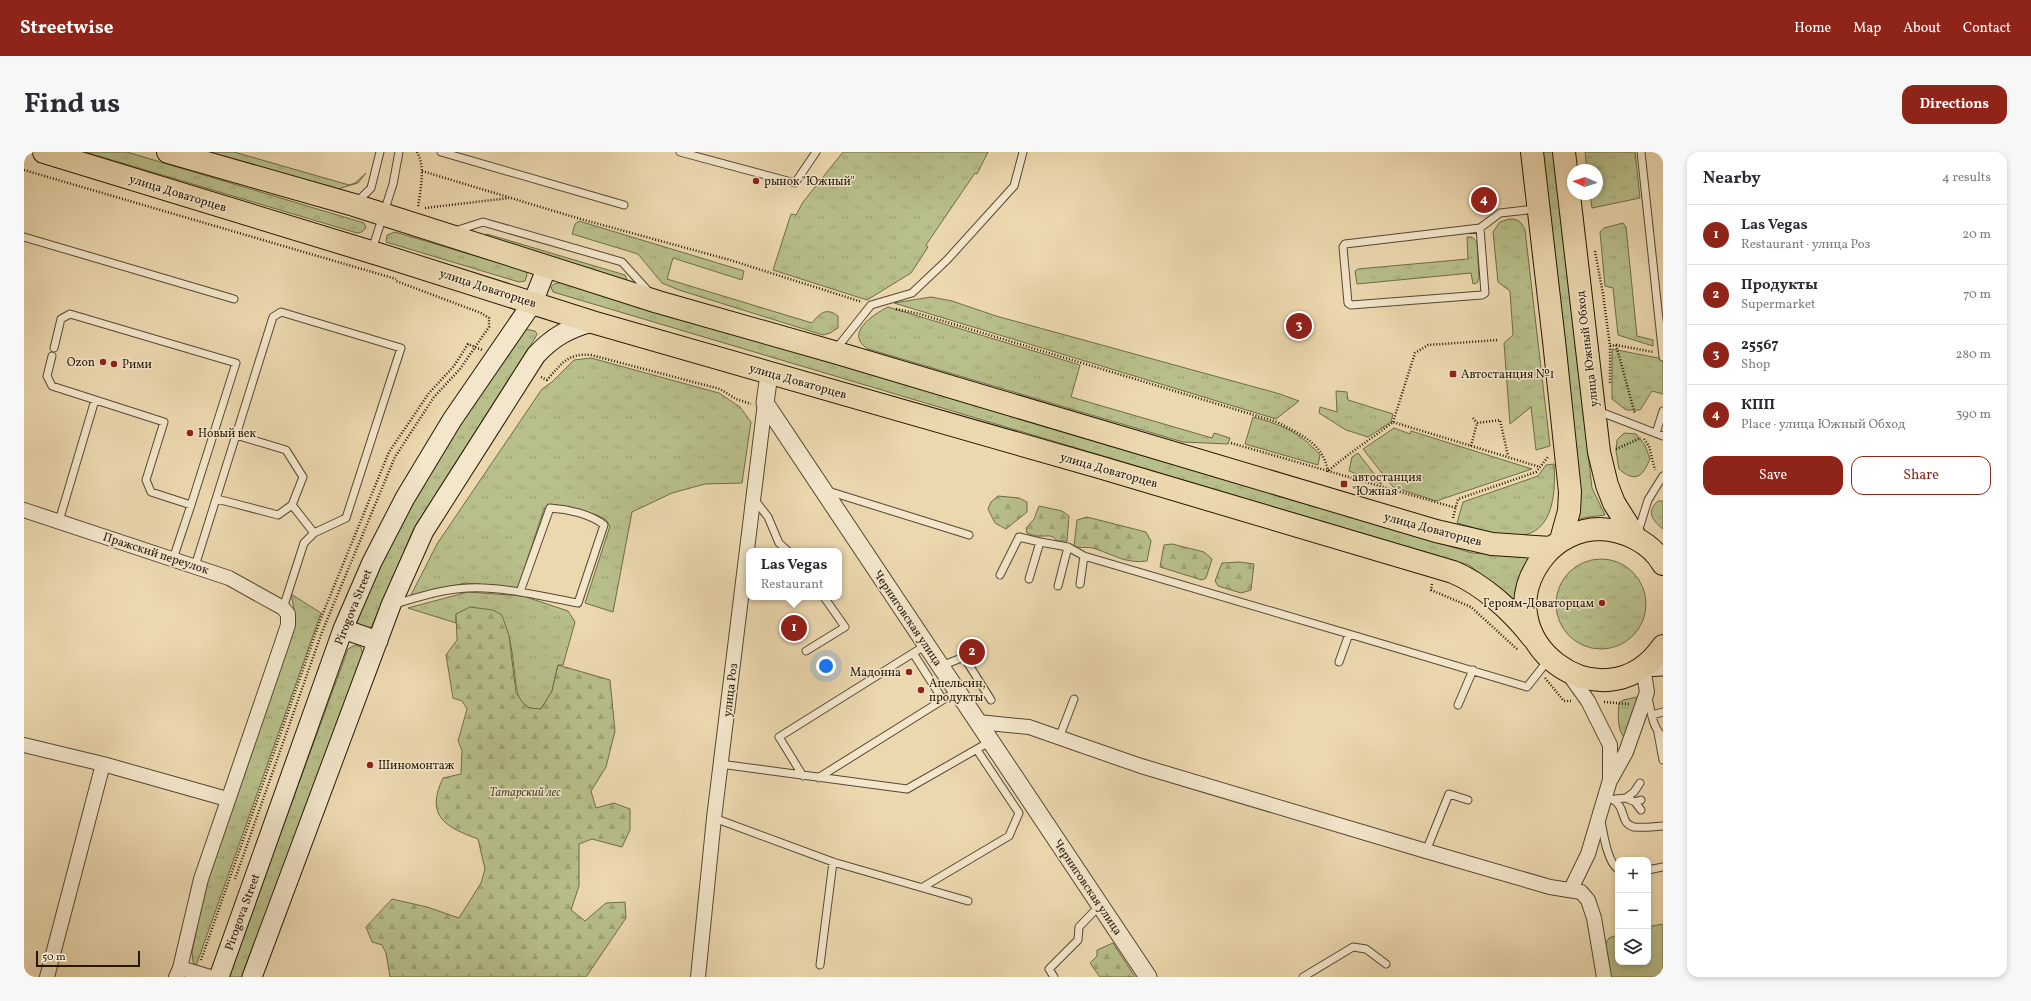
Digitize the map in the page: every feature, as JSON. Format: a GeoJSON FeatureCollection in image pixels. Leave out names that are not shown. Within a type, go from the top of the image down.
{"type":"FeatureCollection","features":[{"type":"Feature","properties":{"kind":"main road","name":"улица Доваторцев"},"geometry":{"type":"LineString","coordinates":[[44,152],[372,252],[592,322],[1099,467],[1437,567],[1467,578],[1519,620],[1533,638],[1544,665],[1568,673],[1588,679],[1609,680],[1622,677],[1653,667],[1657,654],[1663,646]]}},
{"type":"Feature","properties":{"kind":"main road","name":"улица Доваторцев"},"geometry":{"type":"LineString","coordinates":[[168,152],[354,205],[658,302],[834,352],[1448,534],[1492,544],[1556,544]]}},
{"type":"Feature","properties":{"kind":"main road"},"geometry":{"type":"LineString","coordinates":[[1532,152],[1570,492],[1569,511],[1556,544]]}},
{"type":"Feature","properties":{"kind":"main road","name":"улица Южный Обход"},"geometry":{"type":"LineString","coordinates":[[1564,152],[1599,452],[1607,485],[1614,503],[1636,538]]}},
{"type":"Feature","properties":{"kind":"main road","name":"Pirogova Street"},"geometry":{"type":"LineString","coordinates":[[219,977],[344,629],[372,562],[405,498],[452,420],[533,302],[547,267]]}},
{"type":"Feature","properties":{"kind":"main road"},"geometry":{"type":"LineString","coordinates":[[252,977],[391,605],[424,531],[536,355],[561,333],[592,322]]}},
{"type":"Feature","properties":{"kind":"main road"},"geometry":{"type":"LineString","coordinates":[[1533,638],[1526,615],[1527,590],[1535,567],[1556,544],[1579,532],[1598,529],[1618,531],[1636,538],[1659,556],[1663,564]]}},
{"type":"Feature","properties":{"kind":"main road"},"geometry":{"type":"LineString","coordinates":[[344,629],[378,641]]}},
{"type":"Feature","properties":{"kind":"street"},"geometry":{"type":"LineString","coordinates":[[765,403],[770,374]]}},
{"type":"Feature","properties":{"kind":"street","name":"Черниговская улица"},"geometry":{"type":"LineString","coordinates":[[765,403],[823,490],[920,649],[941,666],[978,722],[984,746],[1101,905],[1148,977]]}},
{"type":"Feature","properties":{"kind":"street","name":"улица Роз"},"geometry":{"type":"LineString","coordinates":[[747,548],[765,403]]}},
{"type":"Feature","properties":{"kind":"street","name":"Пражский переулок"},"geometry":{"type":"LineString","coordinates":[[24,510],[230,578],[283,608]]}},
{"type":"Feature","properties":{"kind":"street","name":"улица Роз"},"geometry":{"type":"LineString","coordinates":[[698,977],[720,764],[746,555]]}},
{"type":"Feature","properties":{"kind":"street"},"geometry":{"type":"LineString","coordinates":[[210,977],[178,972],[201,879],[227,799],[288,625],[288,614],[283,608]]}},
{"type":"Feature","properties":{"kind":"street"},"geometry":{"type":"LineString","coordinates":[[1610,780],[1626,752],[1646,697],[1653,667]]}},
{"type":"Feature","properties":{"kind":"street"},"geometry":{"type":"LineString","coordinates":[[1568,673],[1588,701],[1610,745],[1611,798],[1600,818],[1588,854],[1571,889]]}},
{"type":"Feature","properties":{"kind":"street"},"geometry":{"type":"LineString","coordinates":[[978,722],[1029,727],[1141,766],[1550,887],[1571,889],[1581,892],[1588,900],[1594,918],[1604,977]]}},
{"type":"Feature","properties":{"kind":"street"},"geometry":{"type":"LineString","coordinates":[[24,745],[103,764],[227,799]]}},
{"type":"Feature","properties":{"kind":"street"},"geometry":{"type":"LineString","coordinates":[[47,977],[103,764]]}},
{"type":"Feature","properties":{"kind":"lane"},"geometry":{"type":"LineString","coordinates":[[354,205],[371,188],[380,152]]}},
{"type":"Feature","properties":{"kind":"lane"},"geometry":{"type":"LineString","coordinates":[[372,252],[393,184],[399,152]]}},
{"type":"Feature","properties":{"kind":"lane"},"geometry":{"type":"LineString","coordinates":[[441,152],[624,205]]}},
{"type":"Feature","properties":{"kind":"lane"},"geometry":{"type":"LineString","coordinates":[[680,152],[795,183],[816,152]]}},
{"type":"Feature","properties":{"kind":"lane"},"geometry":{"type":"LineString","coordinates":[[834,352],[870,305],[912,293],[947,260],[1014,186],[1023,152]]}},
{"type":"Feature","properties":{"kind":"lane"},"geometry":{"type":"LineString","coordinates":[[1641,152],[1663,357]]}},
{"type":"Feature","properties":{"kind":"lane"},"geometry":{"type":"LineString","coordinates":[[1480,228],[1485,293],[1482,295],[1351,305],[1348,303],[1343,247],[1345,244],[1480,228],[1500,213],[1538,208]]}},
{"type":"Feature","properties":{"kind":"lane"},"geometry":{"type":"LineString","coordinates":[[446,234],[483,222],[622,262],[658,302]]}},
{"type":"Feature","properties":{"kind":"lane"},"geometry":{"type":"LineString","coordinates":[[24,237],[234,299]]}},
{"type":"Feature","properties":{"kind":"lane"},"geometry":{"type":"LineString","coordinates":[[195,566],[218,499],[236,435],[273,317],[281,312],[401,348],[346,518],[314,533],[304,543],[283,608]]}},
{"type":"Feature","properties":{"kind":"lane"},"geometry":{"type":"LineString","coordinates":[[173,559],[192,505],[236,363],[70,314],[61,319],[47,376],[52,386],[164,422],[146,480],[151,492],[192,505]]}},
{"type":"Feature","properties":{"kind":"lane"},"geometry":{"type":"LineString","coordinates":[[59,521],[95,400]]}},
{"type":"Feature","properties":{"kind":"lane"},"geometry":{"type":"LineString","coordinates":[[1594,410],[1663,436]]}},
{"type":"Feature","properties":{"kind":"lane"},"geometry":{"type":"LineString","coordinates":[[1656,433],[1663,411]]}},
{"type":"Feature","properties":{"kind":"lane"},"geometry":{"type":"LineString","coordinates":[[218,499],[278,516],[292,505],[303,477],[286,450],[236,435]]}},
{"type":"Feature","properties":{"kind":"lane"},"geometry":{"type":"LineString","coordinates":[[1636,538],[1648,500],[1663,476]]}},
{"type":"Feature","properties":{"kind":"lane"},"geometry":{"type":"LineString","coordinates":[[823,490],[969,535]]}},
{"type":"Feature","properties":{"kind":"lane"},"geometry":{"type":"LineString","coordinates":[[753,499],[768,517],[779,543],[785,548]]}},
{"type":"Feature","properties":{"kind":"lane"},"geometry":{"type":"LineString","coordinates":[[292,505],[314,533]]}},
{"type":"Feature","properties":{"kind":"lane"},"geometry":{"type":"LineString","coordinates":[[391,605],[442,591],[469,588],[520,592],[578,602],[604,525],[596,518],[550,508],[520,592]]}},
{"type":"Feature","properties":{"kind":"lane"},"geometry":{"type":"LineString","coordinates":[[1000,575],[1019,537],[1068,547],[1084,556],[1527,687],[1544,665]]}},
{"type":"Feature","properties":{"kind":"lane"},"geometry":{"type":"LineString","coordinates":[[1028,579],[1040,542]]}},
{"type":"Feature","properties":{"kind":"lane"},"geometry":{"type":"LineString","coordinates":[[1058,586],[1068,547]]}},
{"type":"Feature","properties":{"kind":"lane"},"geometry":{"type":"LineString","coordinates":[[1080,584],[1084,556]]}},
{"type":"Feature","properties":{"kind":"lane"},"geometry":{"type":"LineString","coordinates":[[806,651],[845,627],[826,600]]}},
{"type":"Feature","properties":{"kind":"lane"},"geometry":{"type":"LineString","coordinates":[[1339,662],[1349,634]]}},
{"type":"Feature","properties":{"kind":"lane"},"geometry":{"type":"LineString","coordinates":[[803,776],[780,737],[920,649],[943,700]]}},
{"type":"Feature","properties":{"kind":"lane"},"geometry":{"type":"LineString","coordinates":[[941,666],[964,657],[991,700]]}},
{"type":"Feature","properties":{"kind":"lane"},"geometry":{"type":"LineString","coordinates":[[1458,705],[1473,670]]}},
{"type":"Feature","properties":{"kind":"lane"},"geometry":{"type":"LineString","coordinates":[[818,778],[958,691]]}},
{"type":"Feature","properties":{"kind":"lane"},"geometry":{"type":"LineString","coordinates":[[1646,697],[1661,735],[1663,760]]}},
{"type":"Feature","properties":{"kind":"lane"},"geometry":{"type":"LineString","coordinates":[[1059,738],[1074,699]]}},
{"type":"Feature","properties":{"kind":"lane"},"geometry":{"type":"LineString","coordinates":[[1652,715],[1663,712]]}},
{"type":"Feature","properties":{"kind":"lane"},"geometry":{"type":"LineString","coordinates":[[720,764],[907,789],[984,746],[1019,814],[1009,836],[923,888]]}},
{"type":"Feature","properties":{"kind":"lane"},"geometry":{"type":"LineString","coordinates":[[1626,798],[1637,792],[1640,783]]}},
{"type":"Feature","properties":{"kind":"lane"},"geometry":{"type":"LineString","coordinates":[[1426,851],[1450,794],[1468,800]]}},
{"type":"Feature","properties":{"kind":"lane"},"geometry":{"type":"LineString","coordinates":[[1611,798],[1626,798],[1638,801],[1641,810]]}},
{"type":"Feature","properties":{"kind":"lane"},"geometry":{"type":"LineString","coordinates":[[1611,798],[1620,804],[1627,822],[1633,826],[1663,826]]}},
{"type":"Feature","properties":{"kind":"lane"},"geometry":{"type":"LineString","coordinates":[[714,818],[833,862],[968,901]]}},
{"type":"Feature","properties":{"kind":"lane"},"geometry":{"type":"LineString","coordinates":[[1600,818],[1608,850],[1615,867]]}},
{"type":"Feature","properties":{"kind":"lane"},"geometry":{"type":"LineString","coordinates":[[820,965],[833,862]]}},
{"type":"Feature","properties":{"kind":"lane"},"geometry":{"type":"LineString","coordinates":[[1651,869],[1663,867]]}},
{"type":"Feature","properties":{"kind":"lane"},"geometry":{"type":"LineString","coordinates":[[1054,977],[1048,969],[1078,940],[1079,927],[1101,905]]}},
{"type":"Feature","properties":{"kind":"lane"},"geometry":{"type":"LineString","coordinates":[[1303,977],[1352,947],[1366,949],[1386,964]]}},
{"type":"Feature","properties":{"kind":"path"},"geometry":{"type":"LineString","coordinates":[[417,152],[421,158],[422,171],[577,218],[730,260],[870,305],[920,314],[1277,422],[1309,439],[1325,457],[1328,471]]}},
{"type":"Feature","properties":{"kind":"path"},"geometry":{"type":"LineString","coordinates":[[418,209],[511,197]]}},
{"type":"Feature","properties":{"kind":"path"},"geometry":{"type":"LineString","coordinates":[[1594,250],[1604,294],[1610,346],[1610,384]]}},
{"type":"Feature","properties":{"kind":"path"},"geometry":{"type":"LineString","coordinates":[[1328,471],[1348,454],[1358,449],[1393,422],[1415,353],[1428,345],[1498,340]]}},
{"type":"Feature","properties":{"kind":"path"},"geometry":{"type":"LineString","coordinates":[[1616,345],[1663,354]]}},
{"type":"Feature","properties":{"kind":"path"},"geometry":{"type":"LineString","coordinates":[[1473,418],[1477,423]]}},
{"type":"Feature","properties":{"kind":"path"},"geometry":{"type":"LineString","coordinates":[[1477,423],[1500,420],[1508,457]]}},
{"type":"Feature","properties":{"kind":"path"},"geometry":{"type":"LineString","coordinates":[[1393,422],[1540,467]]}},
{"type":"Feature","properties":{"kind":"path"},"geometry":{"type":"LineString","coordinates":[[1470,446],[1477,423]]}},
{"type":"Feature","properties":{"kind":"path"},"geometry":{"type":"LineString","coordinates":[[1614,444],[1614,450],[1643,438]]}},
{"type":"Feature","properties":{"kind":"path"},"geometry":{"type":"LineString","coordinates":[[1231,443],[1456,508]]}},
{"type":"Feature","properties":{"kind":"path"},"geometry":{"type":"LineString","coordinates":[[1448,534],[1458,499],[1536,472],[1549,456],[1567,455]]}},
{"type":"Feature","properties":{"kind":"path"},"geometry":{"type":"LineString","coordinates":[[1437,567],[1431,590],[1471,607],[1528,659],[1544,665],[1564,701],[1624,704],[1646,697]]}},
{"type":"Feature","properties":{"kind":"green space"},"geometry":{"type":"Polygon","coordinates":[[[85,152],[127,152],[364,223],[366,228],[362,232],[357,233],[85,152]]]}},
{"type":"Feature","properties":{"kind":"green space"},"geometry":{"type":"Polygon","coordinates":[[[205,152],[234,152],[349,185],[355,183],[366,173],[358,183],[338,189],[205,152]]]}},
{"type":"Feature","properties":{"kind":"green space"},"geometry":{"type":"Polygon","coordinates":[[[843,152],[988,152],[977,174],[975,173],[926,245],[928,247],[911,273],[867,300],[773,270],[791,214],[796,215],[803,202],[843,152]]]}},
{"type":"Feature","properties":{"kind":"green space"},"geometry":{"type":"Polygon","coordinates":[[[1541,152],[1553,152],[1592,488],[1605,515],[1583,518],[1573,522],[1541,152]]]}},
{"type":"Feature","properties":{"kind":"green space"},"geometry":{"type":"Polygon","coordinates":[[[1585,152],[1635,152],[1640,198],[1592,208],[1591,200],[1603,200],[1603,164],[1586,164],[1585,152]]]}},
{"type":"Feature","properties":{"kind":"green space"},"geometry":{"type":"Polygon","coordinates":[[[1509,219],[1519,221],[1525,230],[1550,446],[1536,450],[1531,407],[1510,424],[1504,343],[1513,335],[1510,291],[1498,282],[1493,232],[1500,222],[1509,219]]]}},
{"type":"Feature","properties":{"kind":"green space"},"geometry":{"type":"Polygon","coordinates":[[[579,221],[744,271],[742,280],[673,258],[667,279],[812,323],[824,312],[834,313],[838,316],[838,328],[823,335],[679,290],[662,283],[638,254],[572,234],[575,224],[579,221]]]}},
{"type":"Feature","properties":{"kind":"green space"},"geometry":{"type":"Polygon","coordinates":[[[1623,223],[1626,227],[1637,336],[1653,340],[1653,346],[1618,335],[1613,288],[1605,286],[1600,232],[1604,228],[1623,223]]]}},
{"type":"Feature","properties":{"kind":"green space"},"geometry":{"type":"Polygon","coordinates":[[[395,232],[526,271],[527,275],[525,281],[519,282],[386,242],[387,235],[395,232]]]}},
{"type":"Feature","properties":{"kind":"green space"},"geometry":{"type":"Polygon","coordinates":[[[487,234],[625,275],[627,280],[626,281],[483,236],[487,234]]]}},
{"type":"Feature","properties":{"kind":"green space"},"geometry":{"type":"Polygon","coordinates":[[[1467,237],[1472,237],[1477,242],[1479,278],[1477,283],[1473,284],[1471,273],[1357,284],[1355,271],[1358,269],[1468,259],[1467,237]]]}},
{"type":"Feature","properties":{"kind":"green space"},"geometry":{"type":"Polygon","coordinates":[[[563,282],[1472,553],[1534,557],[1518,602],[1469,565],[553,292],[551,287],[554,284],[563,282]]]}},
{"type":"Feature","properties":{"kind":"green space"},"geometry":{"type":"Polygon","coordinates":[[[931,297],[952,301],[996,316],[1280,394],[1299,401],[1276,419],[894,303],[931,297]]]}},
{"type":"Feature","properties":{"kind":"green space"},"geometry":{"type":"Polygon","coordinates":[[[888,307],[1080,365],[1071,397],[1212,438],[1214,433],[1230,438],[1228,444],[1183,442],[868,349],[861,343],[859,337],[860,331],[868,320],[888,307]]]}},
{"type":"Feature","properties":{"kind":"green space"},"geometry":{"type":"Polygon","coordinates":[[[525,329],[535,331],[537,334],[535,338],[414,528],[371,628],[367,630],[356,625],[381,558],[460,421],[525,329]]]}},
{"type":"Feature","properties":{"kind":"green space"},"geometry":{"type":"Polygon","coordinates":[[[1612,349],[1663,359],[1663,394],[1652,391],[1640,410],[1626,410],[1612,399],[1612,349]]]}},
{"type":"Feature","properties":{"kind":"green space"},"geometry":{"type":"Polygon","coordinates":[[[591,358],[719,393],[740,407],[751,422],[742,483],[705,484],[672,493],[632,512],[613,612],[585,603],[610,526],[606,520],[597,515],[556,505],[549,505],[544,509],[518,588],[465,583],[410,597],[437,544],[542,389],[552,382],[574,360],[591,358]]]}},
{"type":"Feature","properties":{"kind":"green space"},"geometry":{"type":"Polygon","coordinates":[[[1336,391],[1347,392],[1348,400],[1393,414],[1391,422],[1368,437],[1346,430],[1319,413],[1320,407],[1337,412],[1336,391]]]}},
{"type":"Feature","properties":{"kind":"green space"},"geometry":{"type":"Polygon","coordinates":[[[1253,417],[1282,426],[1305,440],[1320,455],[1318,465],[1245,444],[1253,417]]]}},
{"type":"Feature","properties":{"kind":"green space"},"geometry":{"type":"Polygon","coordinates":[[[1394,428],[1410,434],[1411,431],[1532,469],[1436,501],[1393,487],[1363,449],[1394,428]]]}},
{"type":"Feature","properties":{"kind":"green space"},"geometry":{"type":"Polygon","coordinates":[[[1624,433],[1636,434],[1645,445],[1650,459],[1644,470],[1638,476],[1630,476],[1619,469],[1616,451],[1617,440],[1624,433]]]}},
{"type":"Feature","properties":{"kind":"green space"},"geometry":{"type":"Polygon","coordinates":[[[1358,453],[1382,484],[1349,471],[1352,457],[1358,453]]]}},
{"type":"Feature","properties":{"kind":"green space"},"geometry":{"type":"Polygon","coordinates":[[[1554,464],[1554,489],[1549,513],[1543,523],[1535,531],[1524,535],[1510,536],[1490,533],[1457,523],[1463,502],[1538,476],[1546,465],[1554,464]]]}},
{"type":"Feature","properties":{"kind":"green space"},"geometry":{"type":"Polygon","coordinates":[[[998,496],[1019,498],[1027,502],[1027,512],[1006,529],[995,523],[988,509],[991,502],[998,496]]]}},
{"type":"Feature","properties":{"kind":"green space"},"geometry":{"type":"Polygon","coordinates":[[[1658,501],[1663,501],[1663,529],[1653,519],[1651,512],[1654,505],[1658,501]]]}},
{"type":"Feature","properties":{"kind":"green space"},"geometry":{"type":"Polygon","coordinates":[[[1039,506],[1062,511],[1069,516],[1067,541],[1057,541],[1051,536],[1036,536],[1027,533],[1026,528],[1034,519],[1039,506]]]}},
{"type":"Feature","properties":{"kind":"green space"},"geometry":{"type":"Polygon","coordinates":[[[1087,517],[1146,532],[1151,541],[1147,561],[1140,562],[1126,560],[1093,548],[1074,546],[1077,520],[1087,517]]]}},
{"type":"Feature","properties":{"kind":"green space"},"geometry":{"type":"Polygon","coordinates":[[[1172,544],[1204,552],[1212,559],[1206,578],[1202,580],[1160,567],[1164,545],[1172,544]]]}},
{"type":"Feature","properties":{"kind":"green space"},"geometry":{"type":"Polygon","coordinates":[[[1601,559],[1618,562],[1633,572],[1643,587],[1646,604],[1643,621],[1633,636],[1618,646],[1601,649],[1584,646],[1569,636],[1559,621],[1556,604],[1559,587],[1569,572],[1584,562],[1601,559]]]}},
{"type":"Feature","properties":{"kind":"green space"},"geometry":{"type":"Polygon","coordinates":[[[1240,562],[1254,564],[1251,590],[1241,593],[1218,586],[1215,581],[1222,563],[1240,562]]]}},
{"type":"Feature","properties":{"kind":"green space"},"geometry":{"type":"Polygon","coordinates":[[[468,592],[523,596],[568,611],[575,622],[563,665],[558,665],[552,691],[541,709],[532,709],[526,706],[521,702],[518,696],[509,636],[456,614],[456,623],[408,608],[468,592]]]}},
{"type":"Feature","properties":{"kind":"green space"},"geometry":{"type":"Polygon","coordinates":[[[291,594],[321,613],[196,966],[193,962],[192,952],[207,877],[294,620],[295,614],[291,594]]]}},
{"type":"Feature","properties":{"kind":"green space","name":"Татарский лес"},"geometry":{"type":"Polygon","coordinates":[[[470,607],[493,610],[502,615],[509,636],[516,693],[523,703],[529,708],[541,709],[552,691],[558,665],[610,680],[615,731],[606,767],[591,791],[596,808],[614,803],[630,809],[630,830],[622,847],[592,839],[579,844],[579,886],[571,910],[585,921],[606,903],[625,902],[626,918],[586,977],[390,977],[386,953],[382,945],[372,942],[366,927],[392,899],[427,907],[459,918],[481,883],[485,869],[478,839],[456,830],[441,818],[437,811],[436,802],[443,778],[461,774],[462,750],[458,741],[467,709],[462,701],[453,698],[446,655],[457,640],[456,614],[470,607]]]}},
{"type":"Feature","properties":{"kind":"green space"},"geometry":{"type":"Polygon","coordinates":[[[355,645],[361,647],[363,656],[246,977],[228,977],[348,649],[355,645]]]}},
{"type":"Feature","properties":{"kind":"green space"},"geometry":{"type":"Polygon","coordinates":[[[1642,696],[1624,737],[1619,726],[1619,703],[1623,700],[1642,696]]]}},
{"type":"Feature","properties":{"kind":"green space"},"geometry":{"type":"Polygon","coordinates":[[[1663,924],[1663,977],[1600,977],[1596,960],[1609,938],[1615,936],[1615,965],[1651,965],[1651,926],[1663,924]]]}},
{"type":"Feature","properties":{"kind":"green space"},"geometry":{"type":"Polygon","coordinates":[[[1113,943],[1135,977],[1100,977],[1090,963],[1097,956],[1097,950],[1113,943]]]}},
{"type":"Feature","properties":{"kind":"place","name":"рынок \"Южный\""},"geometry":{"type":"Point","coordinates":[756,181]}},
{"type":"Feature","properties":{"kind":"place","name":"КПП"},"geometry":{"type":"Point","coordinates":[1484,200]}},
{"type":"Feature","properties":{"kind":"place","name":"25567"},"geometry":{"type":"Point","coordinates":[1299,326]}},
{"type":"Feature","properties":{"kind":"place","name":"Ozon"},"geometry":{"type":"Point","coordinates":[103,362]}},
{"type":"Feature","properties":{"kind":"place","name":"Рими"},"geometry":{"type":"Point","coordinates":[114,364]}},
{"type":"Feature","properties":{"kind":"place","name":"Автостанция №1"},"geometry":{"type":"Point","coordinates":[1453,374]}},
{"type":"Feature","properties":{"kind":"place","name":"Новый век"},"geometry":{"type":"Point","coordinates":[190,433]}},
{"type":"Feature","properties":{"kind":"place","name":"автостанция \"Южная\""},"geometry":{"type":"Point","coordinates":[1344,484]}},
{"type":"Feature","properties":{"kind":"place","name":"Героям-Доваторцам"},"geometry":{"type":"Point","coordinates":[1602,603]}},
{"type":"Feature","properties":{"kind":"place","name":"Las Vegas"},"geometry":{"type":"Point","coordinates":[794,628]}},
{"type":"Feature","properties":{"kind":"place","name":"Продукты"},"geometry":{"type":"Point","coordinates":[972,652]}},
{"type":"Feature","properties":{"kind":"place","name":"Мадонна"},"geometry":{"type":"Point","coordinates":[909,672]}},
{"type":"Feature","properties":{"kind":"place","name":"Апельсин, продукты"},"geometry":{"type":"Point","coordinates":[921,690]}},
{"type":"Feature","properties":{"kind":"place","name":"Шиномонтаж"},"geometry":{"type":"Point","coordinates":[370,765]}}]}
